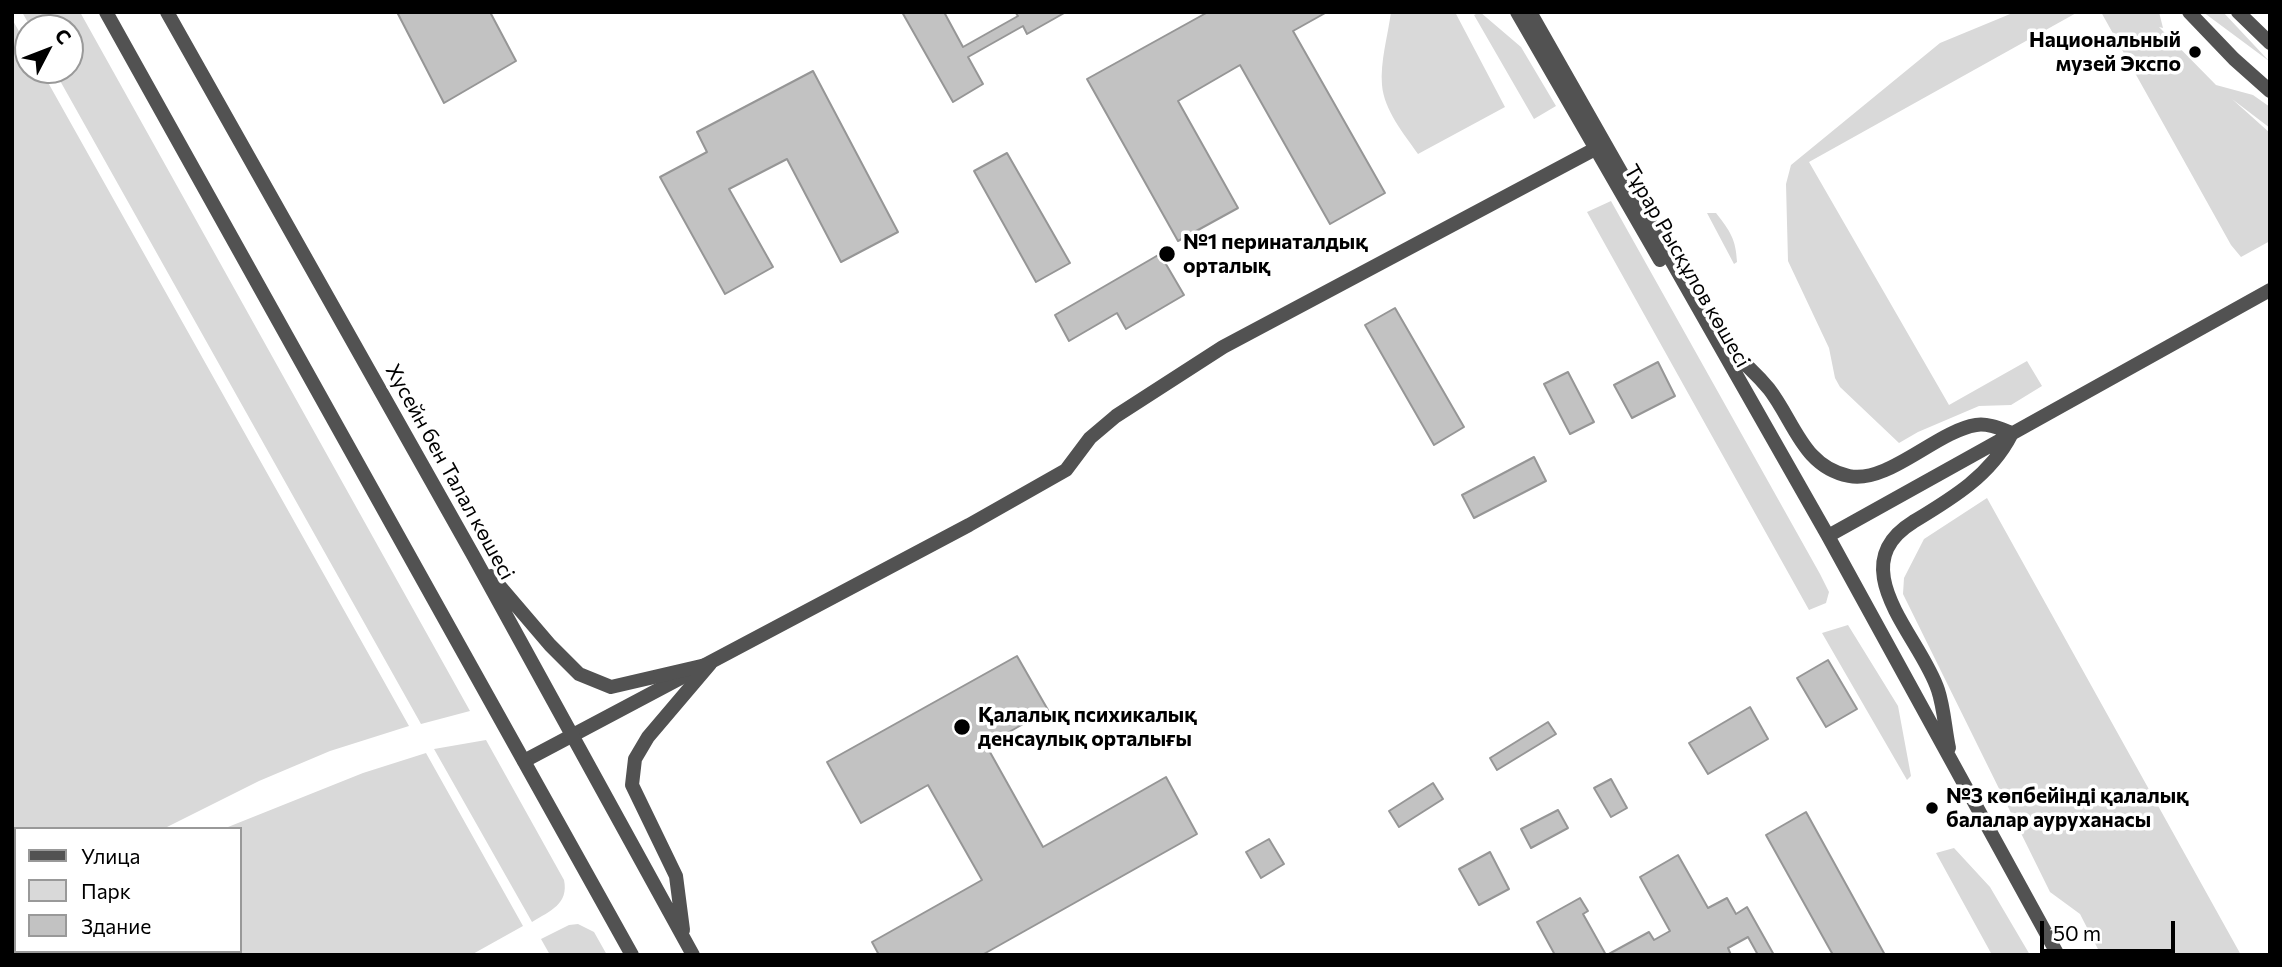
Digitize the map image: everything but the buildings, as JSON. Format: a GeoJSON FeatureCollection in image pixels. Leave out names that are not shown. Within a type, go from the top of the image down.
{"type":"FeatureCollection","features":[{"type":"Feature","properties":{"kind":"street"},"geometry":{"type":"LineString","coordinates":[[106,12],[632,955]]}},
{"type":"Feature","properties":{"kind":"street","name":"Хусейн бен Талал көшесі"},"geometry":{"type":"LineString","coordinates":[[167,12],[473,555],[693,955]]}},
{"type":"Feature","properties":{"kind":"street","name":"Тұрар Рысқұлов көшесі"},"geometry":{"type":"LineString","coordinates":[[1517,12],[1804,510],[1828,536]]}},
{"type":"Feature","properties":{"kind":"street","name":"Тұрар Рысқұлов көшесі"},"geometry":{"type":"LineString","coordinates":[[1530,12],[1828,536],[2058,955]]}},
{"type":"Feature","properties":{"kind":"street"},"geometry":{"type":"LineString","coordinates":[[2189,12],[2234,59],[2270,91]]}},
{"type":"Feature","properties":{"kind":"street"},"geometry":{"type":"LineString","coordinates":[[2238,12],[2270,43]]}},
{"type":"Feature","properties":{"kind":"street"},"geometry":{"type":"LineString","coordinates":[[524,761],[969,525],[1066,470],[1090,438],[1116,416],[1223,347],[1595,149]]}},
{"type":"Feature","properties":{"kind":"street"},"geometry":{"type":"LineString","coordinates":[[1828,536],[2270,290]]}},
{"type":"Feature","properties":{"kind":"street"},"geometry":{"type":"LineString","coordinates":[[1716,339],[1742,361],[1769,390],[1807,452],[1819,463],[1840,474],[1858,477],[1883,470],[1935,442],[1976,425],[2012,433]]}},
{"type":"Feature","properties":{"kind":"street"},"geometry":{"type":"LineString","coordinates":[[1951,761],[1938,690],[1924,659],[1887,595],[1883,574],[1884,556],[1902,530],[1973,482],[2003,452],[2012,433]]}},
{"type":"Feature","properties":{"kind":"street"},"geometry":{"type":"LineString","coordinates":[[473,555],[550,645],[579,674],[611,687],[710,664]]}},
{"type":"Feature","properties":{"kind":"street"},"geometry":{"type":"LineString","coordinates":[[684,937],[676,876],[632,785],[635,759],[648,737],[710,664]]}},
{"type":"Feature","properties":{"kind":"green space"},"geometry":{"type":"Polygon","coordinates":[[[22,12],[81,14],[23,14],[22,12]]]}},
{"type":"Feature","properties":{"kind":"green space"},"geometry":{"type":"Polygon","coordinates":[[[1391,12],[1455,12],[1505,107],[1418,154],[1386,104],[1382,85],[1382,67],[1391,12]]]}},
{"type":"Feature","properties":{"kind":"green space"},"geometry":{"type":"Polygon","coordinates":[[[1480,12],[1521,47],[1556,106],[1534,119],[1474,15],[1480,12]]]}},
{"type":"Feature","properties":{"kind":"green space"},"geometry":{"type":"Polygon","coordinates":[[[2015,12],[2078,12],[1809,162],[1949,405],[2027,361],[2042,386],[2011,405],[1979,406],[1899,443],[1840,387],[1835,378],[1829,348],[1788,261],[1786,184],[1791,165],[1940,43],[2015,12]]]}},
{"type":"Feature","properties":{"kind":"green space"},"geometry":{"type":"Polygon","coordinates":[[[2101,12],[2159,12],[2163,28],[2159,27],[2216,85],[2253,95],[2270,107],[2270,128],[2232,99],[2270,133],[2270,241],[2241,257],[2231,245],[2101,12]]]}},
{"type":"Feature","properties":{"kind":"green space"},"geometry":{"type":"Polygon","coordinates":[[[2203,12],[2223,12],[2269,61],[2203,12]]]}},
{"type":"Feature","properties":{"kind":"green space"},"geometry":{"type":"Polygon","coordinates":[[[12,19],[14,84],[49,84],[409,726],[330,751],[259,781],[167,827],[14,827],[12,906],[12,19]]]}},
{"type":"Feature","properties":{"kind":"green space"},"geometry":{"type":"Polygon","coordinates":[[[84,19],[470,711],[421,724],[62,84],[84,84],[84,19]]]}},
{"type":"Feature","properties":{"kind":"green space"},"geometry":{"type":"Polygon","coordinates":[[[1611,201],[1820,574],[1829,592],[1826,603],[1809,610],[1587,212],[1611,201]]]}},
{"type":"Feature","properties":{"kind":"green space"},"geometry":{"type":"Polygon","coordinates":[[[1707,213],[1716,213],[1731,236],[1737,262],[1734,264],[1707,213]]]}},
{"type":"Feature","properties":{"kind":"green space"},"geometry":{"type":"Polygon","coordinates":[[[1987,498],[2241,955],[2101,955],[2080,914],[2050,892],[1903,594],[1904,578],[1924,539],[1987,498]]]}},
{"type":"Feature","properties":{"kind":"green space"},"geometry":{"type":"Polygon","coordinates":[[[1848,625],[1898,706],[1911,776],[1907,780],[1822,633],[1848,625]]]}},
{"type":"Feature","properties":{"kind":"green space"},"geometry":{"type":"Polygon","coordinates":[[[486,740],[564,880],[564,895],[561,901],[532,922],[434,749],[486,740]]]}},
{"type":"Feature","properties":{"kind":"green space"},"geometry":{"type":"Polygon","coordinates":[[[426,753],[523,926],[471,955],[12,955],[14,934],[14,953],[242,953],[242,827],[228,827],[363,773],[426,753]]]}},
{"type":"Feature","properties":{"kind":"green space"},"geometry":{"type":"Polygon","coordinates":[[[1954,848],[1990,887],[2030,955],[1992,955],[1936,853],[1954,848]]]}},
{"type":"Feature","properties":{"kind":"green space"},"geometry":{"type":"Polygon","coordinates":[[[578,924],[594,932],[607,955],[550,955],[541,939],[569,925],[578,924]]]}},
{"type":"Feature","properties":{"kind":"place","name":"Национальный музей Экспо"},"geometry":{"type":"Point","coordinates":[2195,52]}},
{"type":"Feature","properties":{"kind":"place","name":"№1 перинаталдық орталық"},"geometry":{"type":"Point","coordinates":[1167,254]}},
{"type":"Feature","properties":{"kind":"place","name":"Қалалық психикалық денсаулық орталығы"},"geometry":{"type":"Point","coordinates":[962,727]}},
{"type":"Feature","properties":{"kind":"place","name":"№3 көпбейінді қалалық балалар ауруханасы"},"geometry":{"type":"Point","coordinates":[1932,808]}}]}
